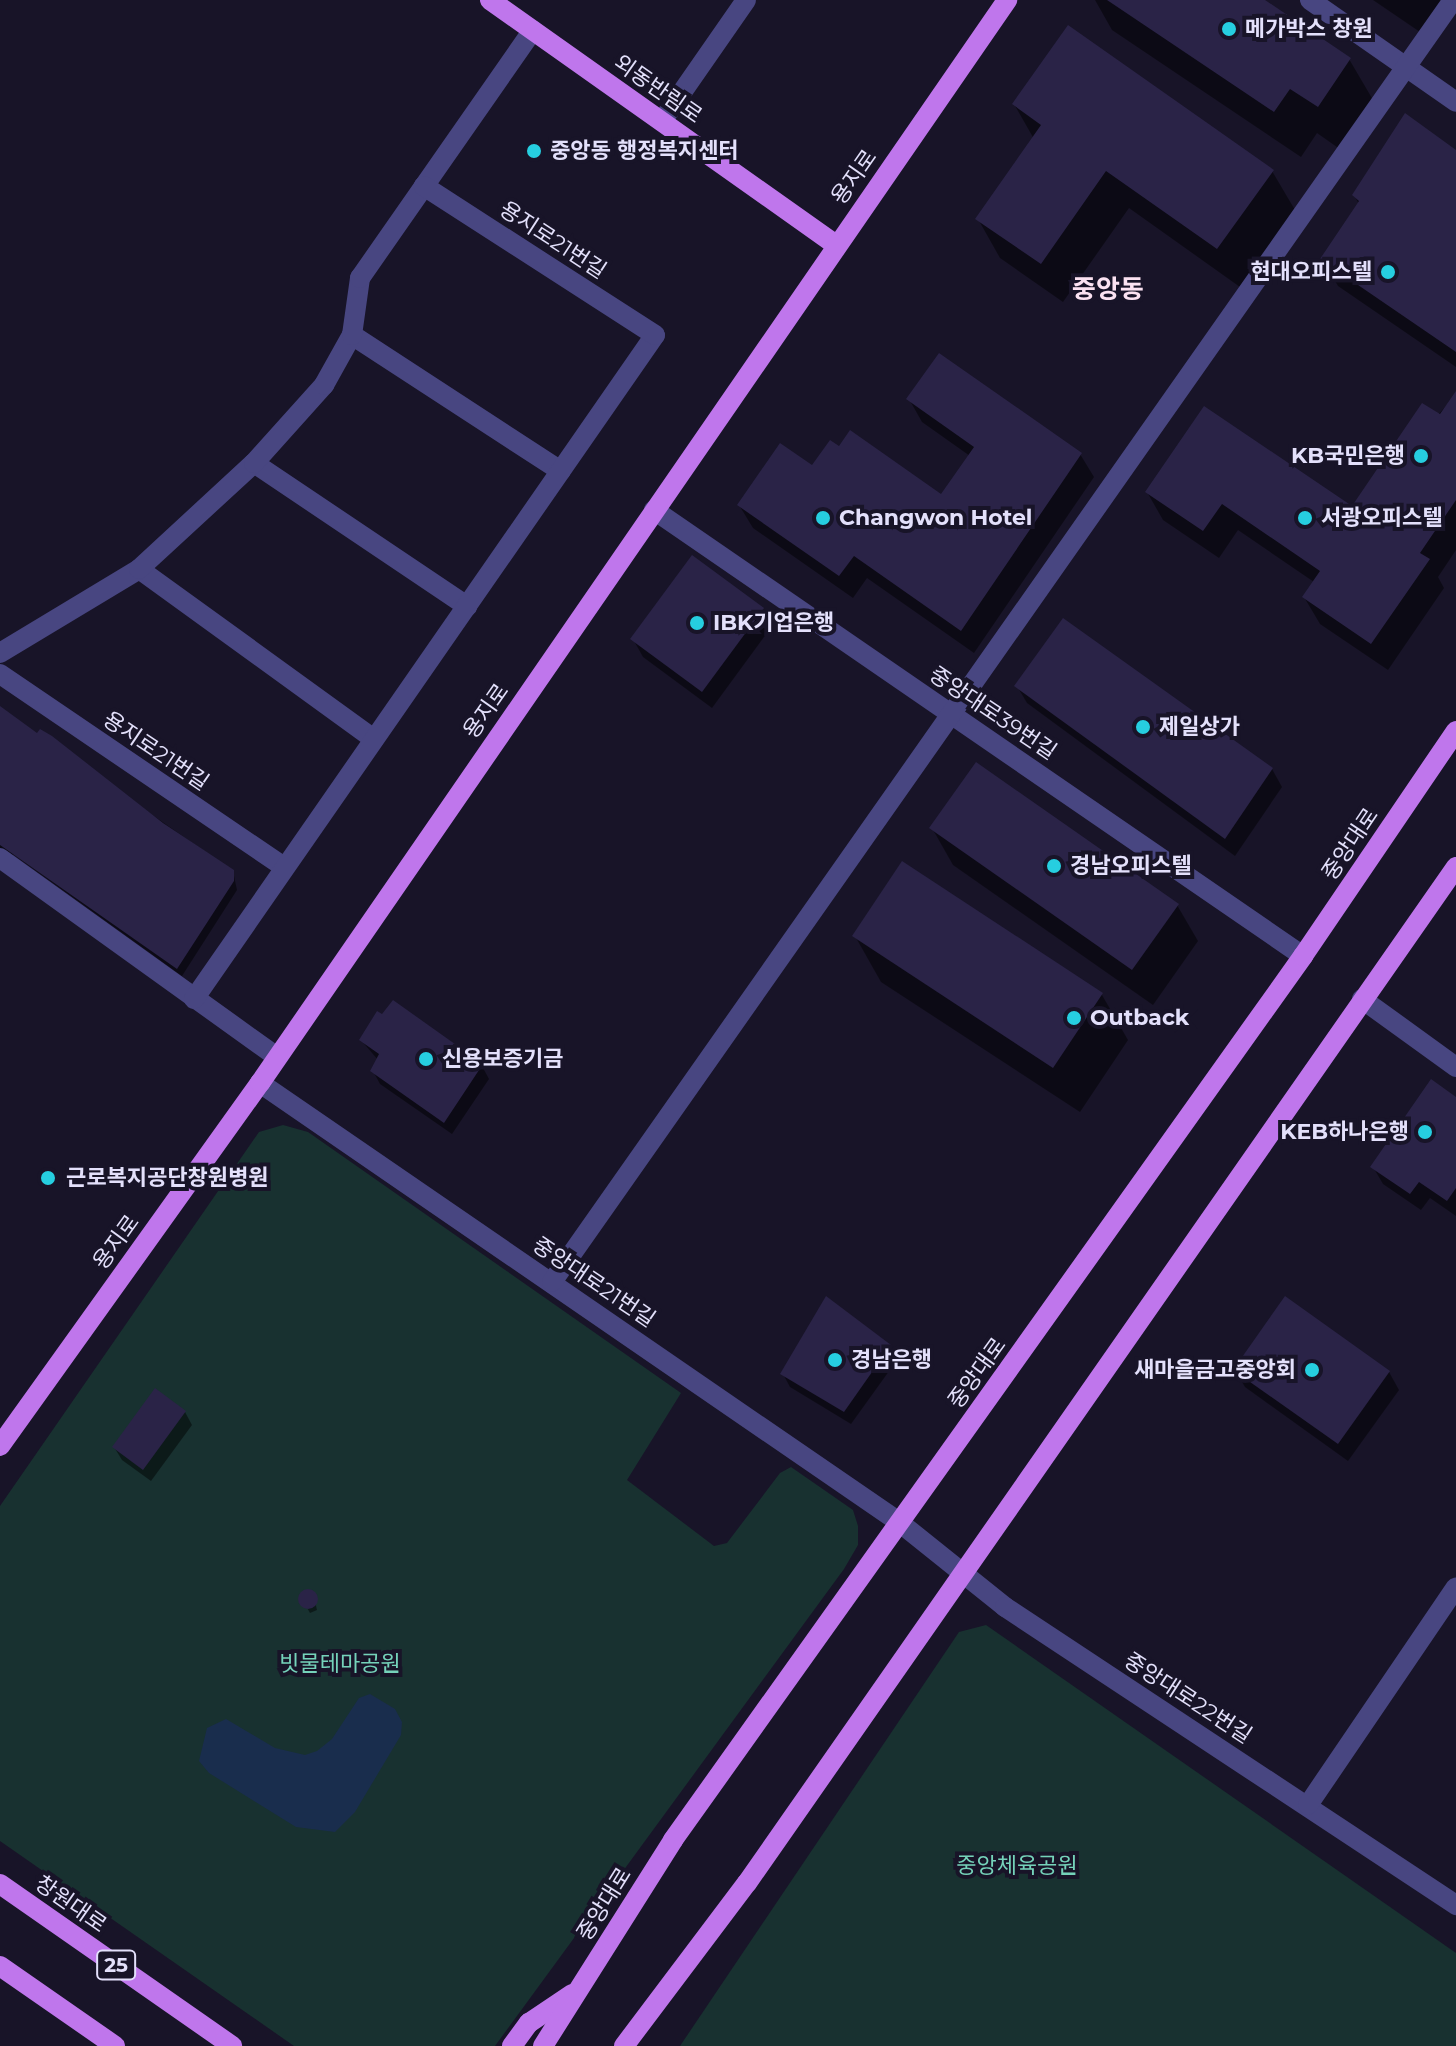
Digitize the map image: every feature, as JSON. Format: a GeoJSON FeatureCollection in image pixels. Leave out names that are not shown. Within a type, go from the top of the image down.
{"type":"FeatureCollection","features":[{"type":"Feature","properties":{"kind":"main road","name":"외동반림로"},"geometry":{"type":"LineString","coordinates":[[490,0],[836,245]]}},
{"type":"Feature","properties":{"kind":"main road","name":"용지로"},"geometry":{"type":"LineString","coordinates":[[0,1446],[260,1083],[1007,0]]}},
{"type":"Feature","properties":{"kind":"main road","name":"중앙대로"},"geometry":{"type":"LineString","coordinates":[[543,2046],[673,1840],[1303,956],[1456,731]]}},
{"type":"Feature","properties":{"kind":"main road"},"geometry":{"type":"LineString","coordinates":[[624,2046],[747,1883],[959,1572],[1456,867]]}},
{"type":"Feature","properties":{"kind":"main road","name":"창원대로"},"geometry":{"type":"LineString","coordinates":[[0,1884],[232,2046]]}},
{"type":"Feature","properties":{"kind":"main road"},"geometry":{"type":"LineString","coordinates":[[0,1966],[115,2046]]}},
{"type":"Feature","properties":{"kind":"main road"},"geometry":{"type":"LineString","coordinates":[[512,2046],[529,2023],[578,1990]]}},
{"type":"Feature","properties":{"kind":"street"},"geometry":{"type":"LineString","coordinates":[[662,121],[746,0]]}},
{"type":"Feature","properties":{"kind":"street"},"geometry":{"type":"LineString","coordinates":[[1310,0],[1456,102]]}},
{"type":"Feature","properties":{"kind":"street"},"geometry":{"type":"LineString","coordinates":[[552,1282],[1453,0]]}},
{"type":"Feature","properties":{"kind":"street"},"geometry":{"type":"LineString","coordinates":[[0,653],[139,569],[254,463],[324,385],[352,335],[360,278],[533,30]]}},
{"type":"Feature","properties":{"kind":"street","name":"용지로21번길"},"geometry":{"type":"LineString","coordinates":[[424,186],[655,335],[561,471]]}},
{"type":"Feature","properties":{"kind":"street"},"geometry":{"type":"LineString","coordinates":[[194,999],[561,471],[352,335]]}},
{"type":"Feature","properties":{"kind":"street"},"geometry":{"type":"LineString","coordinates":[[254,463],[467,606]]}},
{"type":"Feature","properties":{"kind":"street","name":"중앙대로39번길"},"geometry":{"type":"LineString","coordinates":[[654,510],[1303,956]]}},
{"type":"Feature","properties":{"kind":"street"},"geometry":{"type":"LineString","coordinates":[[139,569],[374,739]]}},
{"type":"Feature","properties":{"kind":"street","name":"용지로21번길"},"geometry":{"type":"LineString","coordinates":[[0,674],[284,867]]}},
{"type":"Feature","properties":{"kind":"street"},"geometry":{"type":"LineString","coordinates":[[0,858],[277,1057]]}},
{"type":"Feature","properties":{"kind":"street"},"geometry":{"type":"LineString","coordinates":[[1362,999],[1456,1067]]}},
{"type":"Feature","properties":{"kind":"street","name":"중앙대로21번길"},"geometry":{"type":"LineString","coordinates":[[260,1083],[899,1522]]}},
{"type":"Feature","properties":{"kind":"street","name":"중앙대로22번길"},"geometry":{"type":"LineString","coordinates":[[899,1522],[1005,1607],[1456,1905]]}},
{"type":"Feature","properties":{"kind":"street"},"geometry":{"type":"LineString","coordinates":[[1308,1805],[1456,1587]]}},
{"type":"Feature","properties":{"kind":"green space","name":"빗물테마공원"},"geometry":{"type":"Polygon","coordinates":[[[283,1125],[308,1132],[681,1393],[627,1480],[714,1546],[727,1543],[780,1473],[791,1467],[853,1510],[858,1526],[858,1545],[844,1569],[495,2046],[294,2046],[0,1841],[0,1506],[259,1132],[283,1125]]]}},
{"type":"Feature","properties":{"kind":"green space","name":"중앙체육공원"},"geometry":{"type":"Polygon","coordinates":[[[986,1625],[1456,1953],[1456,2046],[680,2046],[959,1632],[986,1625]]]}},
{"type":"Feature","properties":{"kind":"water"},"geometry":{"type":"Polygon","coordinates":[[[370,1694],[395,1709],[402,1722],[401,1735],[355,1812],[335,1832],[296,1827],[209,1773],[199,1761],[207,1728],[226,1719],[275,1748],[305,1755],[317,1751],[332,1739],[359,1698],[370,1694]]]}},
{"type":"Feature","properties":{"kind":"building","name":"메가박스 창원"},"geometry":{"type":"Polygon","coordinates":[[[1107,0],[1265,0],[1351,58],[1318,107],[1290,89],[1274,112],[1107,0]]]}},
{"type":"Feature","properties":{"kind":"building"},"geometry":{"type":"Polygon","coordinates":[[[1068,25],[1274,170],[1217,249],[1106,171],[1041,264],[975,219],[1041,125],[1012,104],[1068,25]]]}},
{"type":"Feature","properties":{"kind":"building"},"geometry":{"type":"Polygon","coordinates":[[[1405,113],[1456,150],[1456,352],[1320,259],[1359,201],[1352,195],[1405,113]]]}},
{"type":"Feature","properties":{"kind":"building"},"geometry":{"type":"Polygon","coordinates":[[[939,353],[1082,453],[961,631],[854,556],[839,576],[737,505],[780,443],[812,465],[830,440],[839,446],[850,430],[941,494],[974,447],[906,399],[939,353]]]}},
{"type":"Feature","properties":{"kind":"building","name":"서광오피스텔"},"geometry":{"type":"Polygon","coordinates":[[[1456,391],[1456,500],[1420,553],[1430,559],[1371,644],[1302,597],[1320,571],[1222,504],[1203,531],[1145,492],[1204,406],[1352,506],[1422,403],[1440,414],[1456,391]]]}},
{"type":"Feature","properties":{"kind":"building","name":"IBK기업은행"},"geometry":{"type":"Polygon","coordinates":[[[692,555],[764,608],[702,692],[630,639],[692,555]]]}},
{"type":"Feature","properties":{"kind":"building","name":"제일상가"},"geometry":{"type":"Polygon","coordinates":[[[1063,618],[1273,768],[1225,839],[1014,686],[1063,618]]]}},
{"type":"Feature","properties":{"kind":"building"},"geometry":{"type":"Polygon","coordinates":[[[0,706],[37,733],[40,729],[52,736],[163,823],[234,870],[234,881],[177,969],[0,845],[0,706]]]}},
{"type":"Feature","properties":{"kind":"building","name":"경남오피스텔"},"geometry":{"type":"Polygon","coordinates":[[[976,762],[1179,904],[1132,970],[929,828],[976,762]]]}},
{"type":"Feature","properties":{"kind":"building"},"geometry":{"type":"Polygon","coordinates":[[[902,861],[1103,993],[1053,1068],[852,936],[902,861]]]}},
{"type":"Feature","properties":{"kind":"building","name":"신용보증기금"},"geometry":{"type":"Polygon","coordinates":[[[393,1000],[483,1064],[444,1123],[370,1071],[379,1054],[359,1040],[377,1011],[382,1014],[393,1000]]]}},
{"type":"Feature","properties":{"kind":"building","name":"KEB하나은행"},"geometry":{"type":"Polygon","coordinates":[[[1431,1079],[1456,1097],[1456,1188],[1447,1201],[1419,1182],[1410,1194],[1370,1167],[1431,1079]]]}},
{"type":"Feature","properties":{"kind":"building","name":"경남은행"},"geometry":{"type":"Polygon","coordinates":[[[826,1296],[891,1345],[844,1412],[780,1374],[826,1296]]]}},
{"type":"Feature","properties":{"kind":"building","name":"새마을금고중앙회"},"geometry":{"type":"Polygon","coordinates":[[[1285,1296],[1390,1371],[1338,1444],[1233,1370],[1285,1296]]]}},
{"type":"Feature","properties":{"kind":"building"},"geometry":{"type":"Polygon","coordinates":[[[155,1388],[186,1411],[143,1470],[112,1447],[155,1388]]]}},
{"type":"Feature","properties":{"kind":"building"},"geometry":{"type":"Polygon","coordinates":[[[304,1589],[312,1589],[318,1599],[312,1609],[304,1609],[298,1603],[298,1595],[304,1589]]]}},
{"type":"Feature","properties":{"kind":"place","name":"메가박스 창원"},"geometry":{"type":"Point","coordinates":[1229,29]}},
{"type":"Feature","properties":{"kind":"place","name":"중앙동 행정복지센터"},"geometry":{"type":"Point","coordinates":[534,151]}},
{"type":"Feature","properties":{"kind":"place","name":"현대오피스텔"},"geometry":{"type":"Point","coordinates":[1388,272]}},
{"type":"Feature","properties":{"kind":"place","name":"KB국민은행"},"geometry":{"type":"Point","coordinates":[1421,456]}},
{"type":"Feature","properties":{"kind":"place","name":"Changwon Hotel"},"geometry":{"type":"Point","coordinates":[823,518]}},
{"type":"Feature","properties":{"kind":"place","name":"서광오피스텔"},"geometry":{"type":"Point","coordinates":[1305,518]}},
{"type":"Feature","properties":{"kind":"place","name":"IBK기업은행"},"geometry":{"type":"Point","coordinates":[697,623]}},
{"type":"Feature","properties":{"kind":"place","name":"제일상가"},"geometry":{"type":"Point","coordinates":[1143,727]}},
{"type":"Feature","properties":{"kind":"place","name":"경남오피스텔"},"geometry":{"type":"Point","coordinates":[1054,866]}},
{"type":"Feature","properties":{"kind":"place","name":"Outback"},"geometry":{"type":"Point","coordinates":[1074,1018]}},
{"type":"Feature","properties":{"kind":"place","name":"신용보증기금"},"geometry":{"type":"Point","coordinates":[426,1059]}},
{"type":"Feature","properties":{"kind":"place","name":"KEB하나은행"},"geometry":{"type":"Point","coordinates":[1425,1132]}},
{"type":"Feature","properties":{"kind":"place","name":"근로복지공단창원병원"},"geometry":{"type":"Point","coordinates":[48,1178]}},
{"type":"Feature","properties":{"kind":"place","name":"경남은행"},"geometry":{"type":"Point","coordinates":[835,1360]}},
{"type":"Feature","properties":{"kind":"place","name":"새마을금고중앙회"},"geometry":{"type":"Point","coordinates":[1312,1370]}},
{"type":"Feature","properties":{"kind":"district","name":"중앙동"},"geometry":{"type":"Point","coordinates":[1108,290]}}]}
